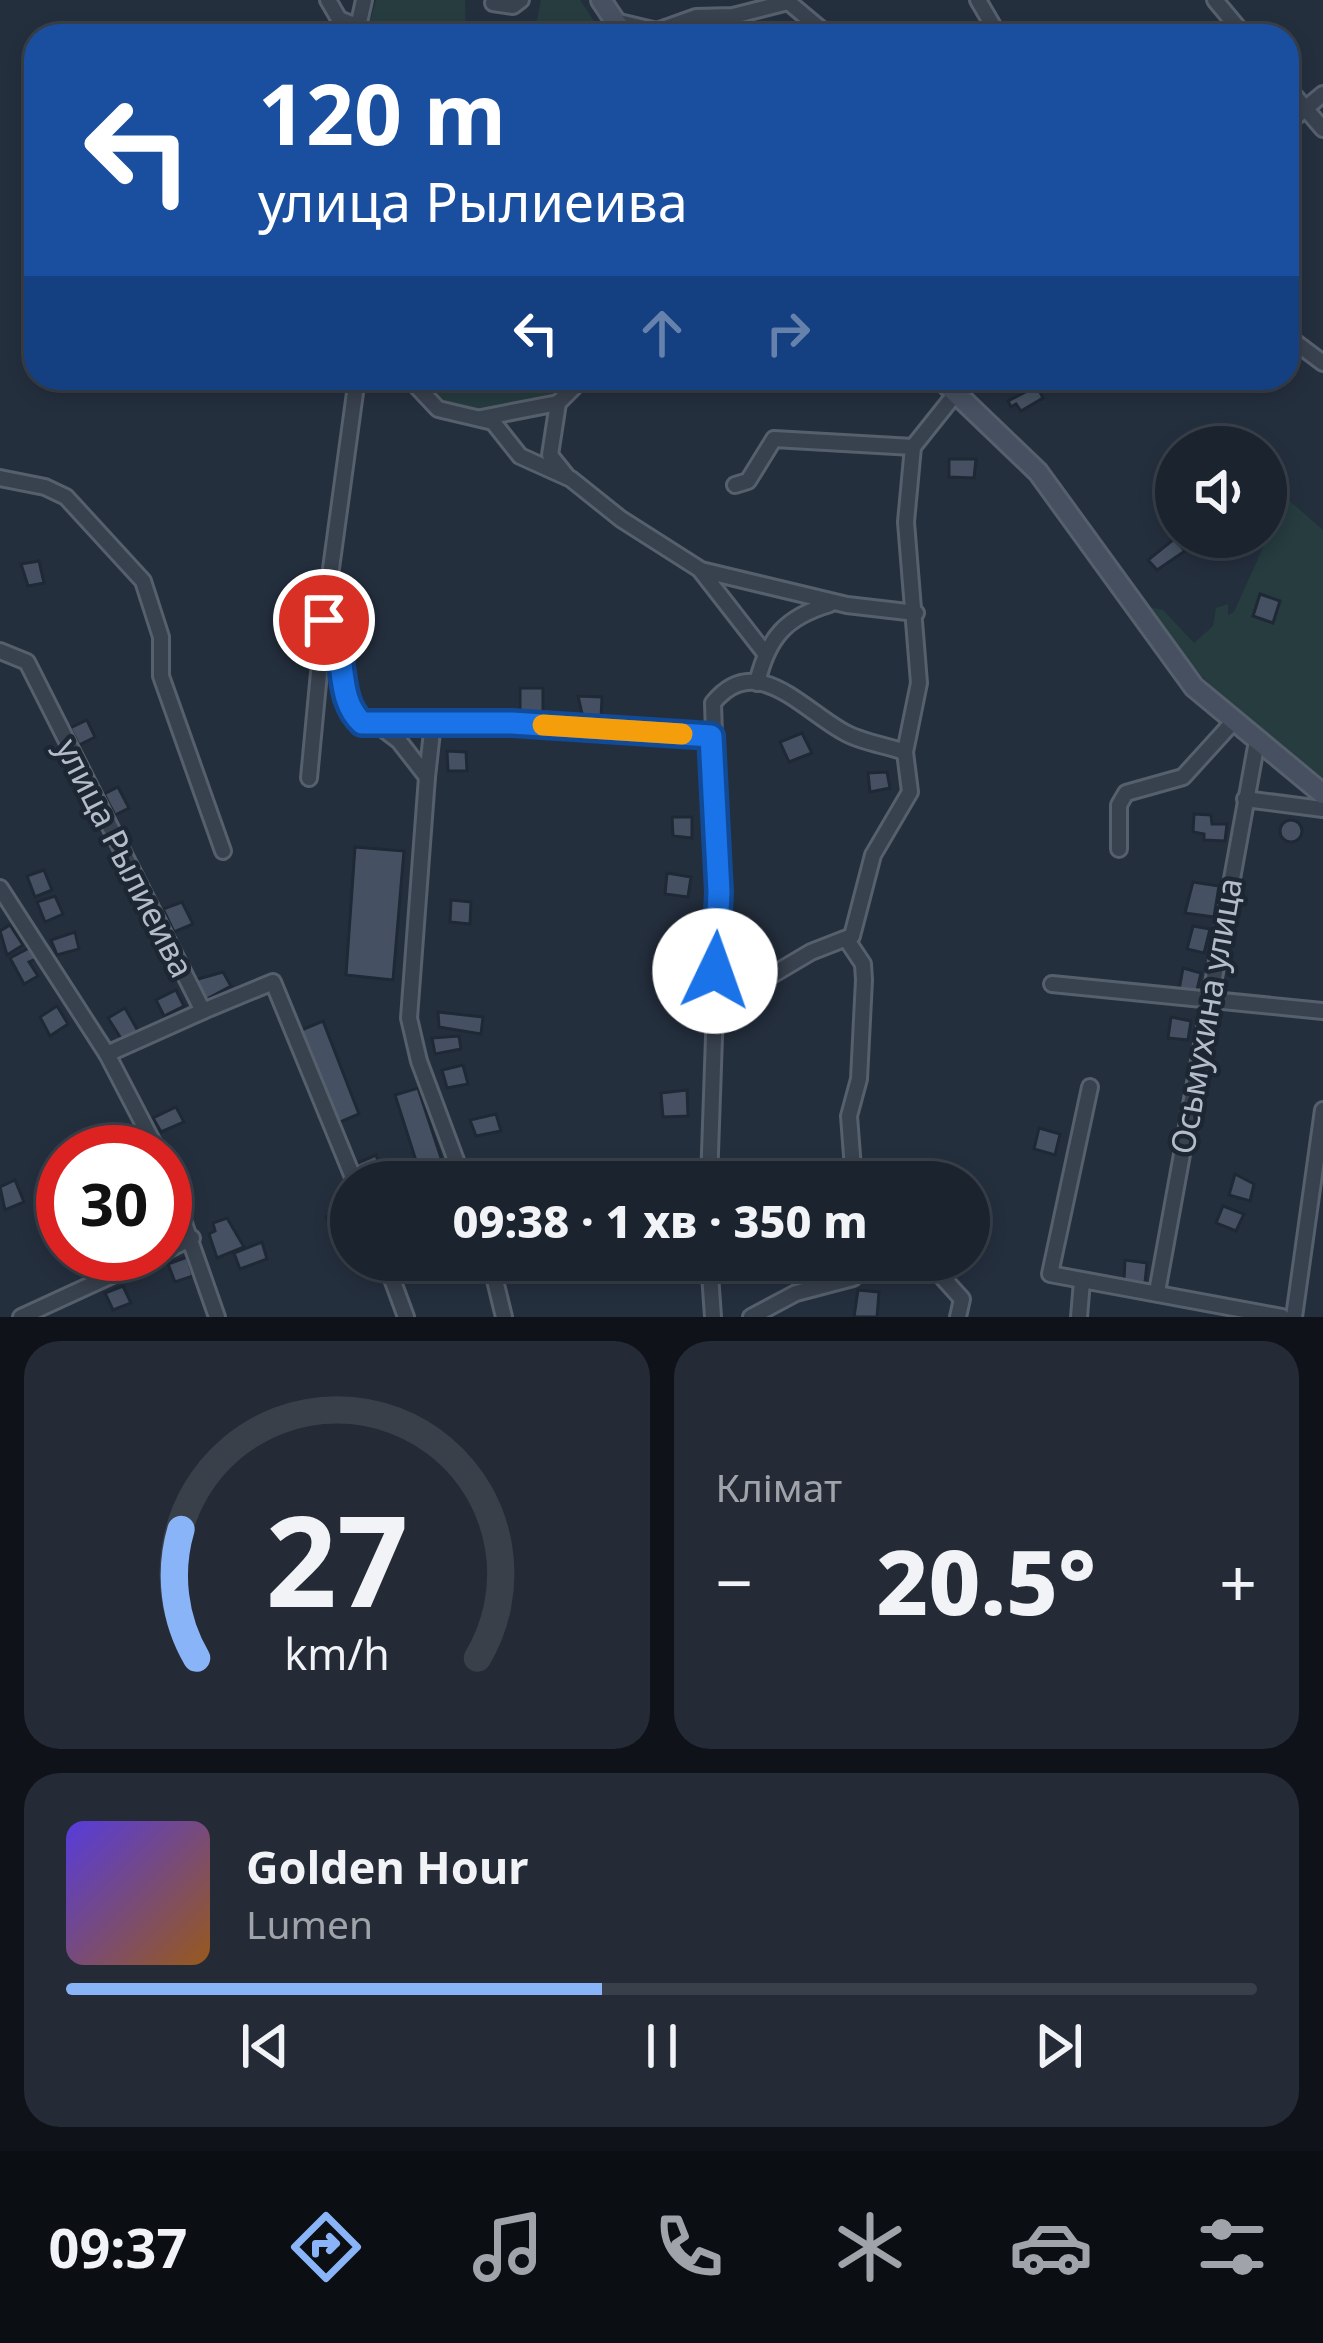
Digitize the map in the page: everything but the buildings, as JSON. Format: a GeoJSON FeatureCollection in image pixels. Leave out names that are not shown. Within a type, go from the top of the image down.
{"type":"FeatureCollection","features":[{"type":"Feature","properties":{"kind":"main road"},"geometry":{"type":"LineString","coordinates":[[961,390],[1038,472],[1194,687],[1323,794]]}},
{"type":"Feature","properties":{"kind":"street"},"geometry":{"type":"LineString","coordinates":[[328,0],[347,24]]}},
{"type":"Feature","properties":{"kind":"street"},"geometry":{"type":"LineString","coordinates":[[494,3],[513,6],[521,0]]}},
{"type":"Feature","properties":{"kind":"street"},"geometry":{"type":"LineString","coordinates":[[676,24],[814,0]]}},
{"type":"Feature","properties":{"kind":"street"},"geometry":{"type":"LineString","coordinates":[[1215,0],[1235,24]]}},
{"type":"Feature","properties":{"kind":"street"},"geometry":{"type":"LineString","coordinates":[[791,5],[814,24]]}},
{"type":"Feature","properties":{"kind":"street"},"geometry":{"type":"LineString","coordinates":[[1299,115],[1323,94]]}},
{"type":"Feature","properties":{"kind":"street"},"geometry":{"type":"LineString","coordinates":[[1299,102],[1323,130]]}},
{"type":"Feature","properties":{"kind":"street"},"geometry":{"type":"LineString","coordinates":[[309,778],[324,620],[355,390]]}},
{"type":"Feature","properties":{"kind":"street"},"geometry":{"type":"LineString","coordinates":[[420,390],[437,409],[458,418],[558,403],[572,390]]}},
{"type":"Feature","properties":{"kind":"street"},"geometry":{"type":"LineString","coordinates":[[713,1010],[811,952],[847,940],[862,912],[873,855],[910,792],[905,752],[920,682],[906,522],[914,447],[950,390]]}},
{"type":"Feature","properties":{"kind":"street"},"geometry":{"type":"LineString","coordinates":[[558,403],[550,454],[555,467],[621,519],[701,570],[836,603],[916,614]]}},
{"type":"Feature","properties":{"kind":"street"},"geometry":{"type":"LineString","coordinates":[[481,418],[493,422],[520,456],[571,478]]}},
{"type":"Feature","properties":{"kind":"street"},"geometry":{"type":"LineString","coordinates":[[735,484],[748,481],[774,440],[914,447]]}},
{"type":"Feature","properties":{"kind":"street"},"geometry":{"type":"LineString","coordinates":[[0,478],[45,487],[65,497],[143,581],[161,637],[161,676],[223,851]]}},
{"type":"Feature","properties":{"kind":"street"},"geometry":{"type":"LineString","coordinates":[[701,570],[764,652]]}},
{"type":"Feature","properties":{"kind":"street"},"geometry":{"type":"LineString","coordinates":[[757,683],[764,652],[797,614],[836,603]]}},
{"type":"Feature","properties":{"kind":"street"},"geometry":{"type":"LineString","coordinates":[[324,620],[336,632],[349,710],[362,723],[711,736]]}},
{"type":"Feature","properties":{"kind":"street","name":"улица Рылиеива"},"geometry":{"type":"LineString","coordinates":[[0,650],[27,662],[202,1011],[273,982],[346,1161]]}},
{"type":"Feature","properties":{"kind":"street"},"geometry":{"type":"LineString","coordinates":[[710,1161],[719,892],[713,703],[727,685],[757,683],[810,705],[851,736],[905,752]]}},
{"type":"Feature","properties":{"kind":"street"},"geometry":{"type":"LineString","coordinates":[[1119,849],[1119,805],[1126,794],[1183,777],[1233,722]]}},
{"type":"Feature","properties":{"kind":"street"},"geometry":{"type":"LineString","coordinates":[[433,723],[409,1018],[418,1060],[456,1161]]}},
{"type":"Feature","properties":{"kind":"street"},"geometry":{"type":"LineString","coordinates":[[378,725],[400,741],[427,777]]}},
{"type":"Feature","properties":{"kind":"street","name":"Осьмухина улица"},"geometry":{"type":"LineString","coordinates":[[1157,1292],[1256,741]]}},
{"type":"Feature","properties":{"kind":"street"},"geometry":{"type":"LineString","coordinates":[[1245,799],[1323,809]]}},
{"type":"Feature","properties":{"kind":"street"},"geometry":{"type":"LineString","coordinates":[[0,888],[107,1054],[144,1125]]}},
{"type":"Feature","properties":{"kind":"street"},"geometry":{"type":"LineString","coordinates":[[847,940],[862,964],[864,980],[859,1079],[850,1116],[853,1161]]}},
{"type":"Feature","properties":{"kind":"street"},"geometry":{"type":"LineString","coordinates":[[1052,984],[1323,1011]]}},
{"type":"Feature","properties":{"kind":"street"},"geometry":{"type":"LineString","coordinates":[[107,1054],[202,1011]]}},
{"type":"Feature","properties":{"kind":"street"},"geometry":{"type":"LineString","coordinates":[[1090,1088],[1051,1274],[1282,1317]]}},
{"type":"Feature","properties":{"kind":"street"},"geometry":{"type":"LineString","coordinates":[[1294,1317],[1321,1170],[1323,1110]]}},
{"type":"Feature","properties":{"kind":"street"},"geometry":{"type":"LineString","coordinates":[[192,1238],[217,1317]]}},
{"type":"Feature","properties":{"kind":"street"},"geometry":{"type":"LineString","coordinates":[[21,1317],[99,1281]]}},
{"type":"Feature","properties":{"kind":"street"},"geometry":{"type":"LineString","coordinates":[[393,1281],[406,1317]]}},
{"type":"Feature","properties":{"kind":"street"},"geometry":{"type":"LineString","coordinates":[[495,1281],[504,1317]]}},
{"type":"Feature","properties":{"kind":"street"},"geometry":{"type":"LineString","coordinates":[[711,1281],[713,1317]]}},
{"type":"Feature","properties":{"kind":"street"},"geometry":{"type":"LineString","coordinates":[[751,1317],[796,1294],[842,1281]]}},
{"type":"Feature","properties":{"kind":"street"},"geometry":{"type":"LineString","coordinates":[[946,1281],[962,1299],[958,1317]]}},
{"type":"Feature","properties":{"kind":"street"},"geometry":{"type":"LineString","coordinates":[[1078,1317],[1082,1281]]}},
{"type":"Feature","properties":{"kind":"green space"},"geometry":{"type":"Polygon","coordinates":[[[376,0],[465,0],[466,24],[369,24],[376,0]]]}},
{"type":"Feature","properties":{"kind":"green space"},"geometry":{"type":"Polygon","coordinates":[[[541,0],[580,0],[596,24],[536,24],[541,0]]]}},
{"type":"Feature","properties":{"kind":"green space"},"geometry":{"type":"Polygon","coordinates":[[[429,390],[557,390],[508,410],[478,413],[450,409],[429,390]]]}},
{"type":"Feature","properties":{"kind":"green space"},"geometry":{"type":"Polygon","coordinates":[[[1287,499],[1323,530],[1323,784],[1228,703],[1184,656],[1148,607],[1163,610],[1194,643],[1213,626],[1216,608],[1228,604],[1228,615],[1234,612],[1258,558],[1287,558],[1287,499]]]}},
{"type":"Feature","properties":{"kind":"slow traffic"},"geometry":{"type":"LineString","coordinates":[[543,725],[682,734]]}},
{"type":"Feature","properties":{"kind":"route"},"geometry":{"type":"LineString","coordinates":[[324,620],[336,632],[349,710],[362,723],[512,723],[711,736],[719,892],[715,971]]}}]}
